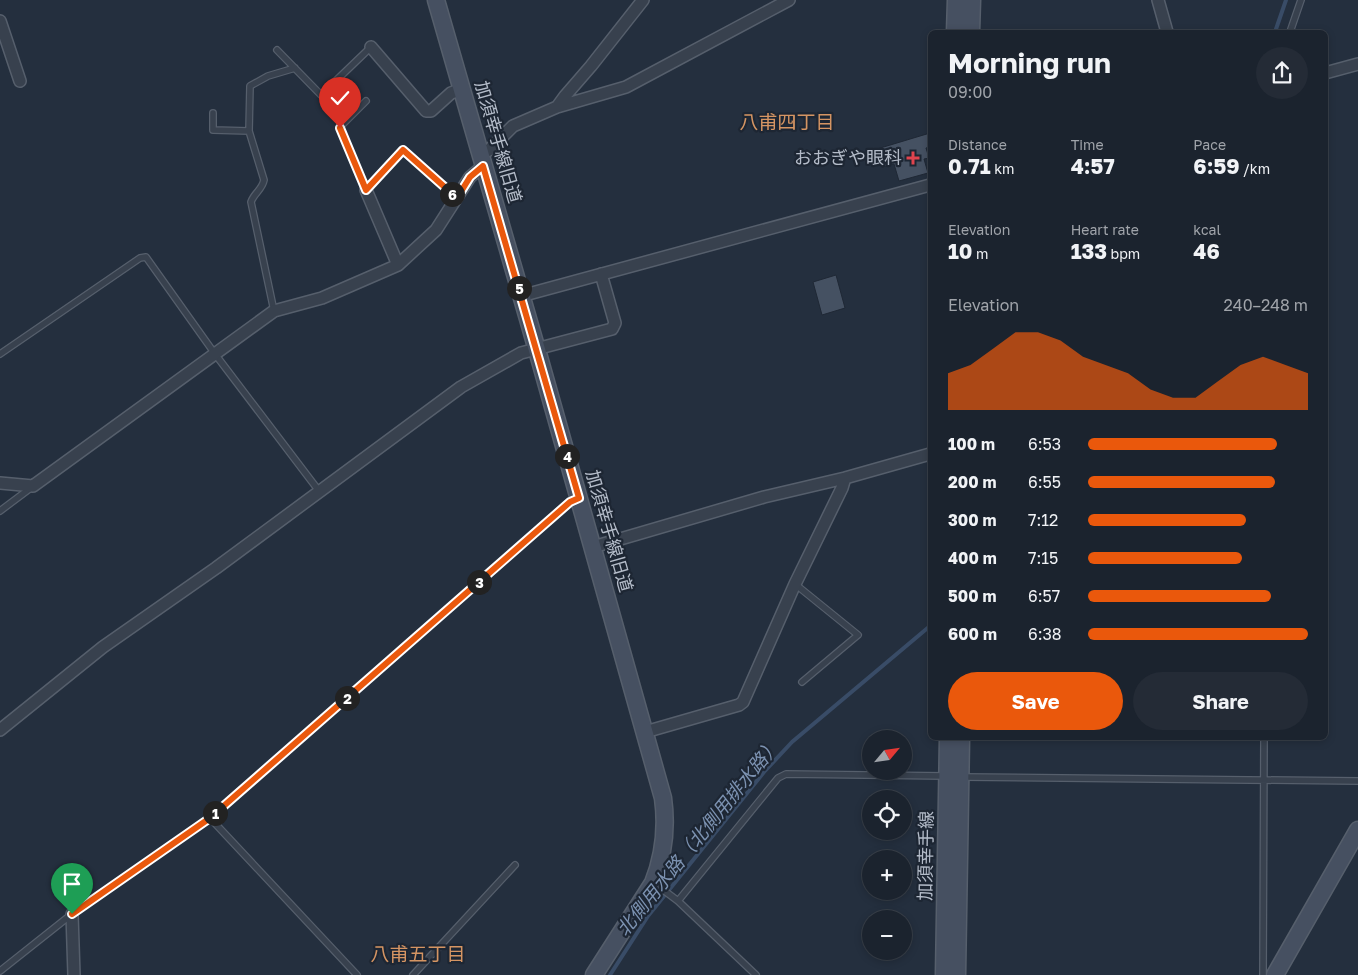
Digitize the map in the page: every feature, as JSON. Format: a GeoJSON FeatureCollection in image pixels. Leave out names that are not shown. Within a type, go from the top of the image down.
{"type":"FeatureCollection","features":[{"type":"Feature","properties":{"kind":"street","name":"加須幸手線旧道"},"geometry":{"type":"LineString","coordinates":[[436,0],[658,776],[665,812],[664,843],[657,885],[594,975]]}},
{"type":"Feature","properties":{"kind":"street"},"geometry":{"type":"LineString","coordinates":[[557,107],[642,0]]}},
{"type":"Feature","properties":{"kind":"street"},"geometry":{"type":"LineString","coordinates":[[0,483],[33,486],[274,311],[322,298],[398,265],[436,230],[489,150],[513,126],[557,107],[626,87],[789,0]]}},
{"type":"Feature","properties":{"kind":"street"},"geometry":{"type":"LineString","coordinates":[[956,0],[956,30]]}},
{"type":"Feature","properties":{"kind":"street"},"geometry":{"type":"LineString","coordinates":[[972,0],[972,30]]}},
{"type":"Feature","properties":{"kind":"street"},"geometry":{"type":"LineString","coordinates":[[1158,0],[1166,30]]}},
{"type":"Feature","properties":{"kind":"street"},"geometry":{"type":"LineString","coordinates":[[0,21],[20,81]]}},
{"type":"Feature","properties":{"kind":"street"},"geometry":{"type":"LineString","coordinates":[[371,47],[426,111],[431,111],[451,94],[462,89]]}},
{"type":"Feature","properties":{"kind":"street"},"geometry":{"type":"LineString","coordinates":[[1328,72],[1358,64]]}},
{"type":"Feature","properties":{"kind":"street"},"geometry":{"type":"LineString","coordinates":[[521,296],[928,186]]}},
{"type":"Feature","properties":{"kind":"street"},"geometry":{"type":"LineString","coordinates":[[366,190],[398,265]]}},
{"type":"Feature","properties":{"kind":"street"},"geometry":{"type":"LineString","coordinates":[[0,730],[103,647],[216,568],[461,387],[521,353],[612,329],[615,323],[601,274]]}},
{"type":"Feature","properties":{"kind":"street"},"geometry":{"type":"LineString","coordinates":[[593,548],[764,496],[845,478],[928,455]]}},
{"type":"Feature","properties":{"kind":"street"},"geometry":{"type":"LineString","coordinates":[[645,732],[739,705],[743,702],[795,584],[842,488],[845,478]]}},
{"type":"Feature","properties":{"kind":"street","name":"加須幸手線"},"geometry":{"type":"LineString","coordinates":[[948,740],[954,776],[958,975]]}},
{"type":"Feature","properties":{"kind":"street","name":"加須幸手線"},"geometry":{"type":"LineString","coordinates":[[944,975],[954,776],[961,740]]}},
{"type":"Feature","properties":{"kind":"street"},"geometry":{"type":"LineString","coordinates":[[1276,975],[1358,830]]}},
{"type":"Feature","properties":{"kind":"street"},"geometry":{"type":"LineString","coordinates":[[72,914],[74,975]]}},
{"type":"Feature","properties":{"kind":"lane"},"geometry":{"type":"LineString","coordinates":[[1291,30],[1301,0]]}},
{"type":"Feature","properties":{"kind":"lane"},"geometry":{"type":"LineString","coordinates":[[277,50],[321,95],[371,47]]}},
{"type":"Feature","properties":{"kind":"lane"},"geometry":{"type":"LineString","coordinates":[[274,311],[251,202],[253,196],[262,187],[264,180],[249,131],[250,86],[268,76],[295,68]]}},
{"type":"Feature","properties":{"kind":"lane"},"geometry":{"type":"LineString","coordinates":[[366,101],[340,128],[366,190],[403,150],[457,198]]}},
{"type":"Feature","properties":{"kind":"lane"},"geometry":{"type":"LineString","coordinates":[[214,114],[213,130],[249,131]]}},
{"type":"Feature","properties":{"kind":"lane"},"geometry":{"type":"LineString","coordinates":[[0,354],[101,283],[140,258],[146,257],[215,354],[319,491]]}},
{"type":"Feature","properties":{"kind":"lane"},"geometry":{"type":"LineString","coordinates":[[0,511],[33,486]]}},
{"type":"Feature","properties":{"kind":"lane"},"geometry":{"type":"LineString","coordinates":[[0,971],[72,914],[210,818],[562,508],[579,498]]}},
{"type":"Feature","properties":{"kind":"lane"},"geometry":{"type":"LineString","coordinates":[[795,584],[858,635],[802,682]]}},
{"type":"Feature","properties":{"kind":"lane"},"geometry":{"type":"LineString","coordinates":[[1263,975],[1264,740]]}},
{"type":"Feature","properties":{"kind":"lane"},"geometry":{"type":"LineString","coordinates":[[678,902],[778,778],[786,774],[1358,781]]}},
{"type":"Feature","properties":{"kind":"lane"},"geometry":{"type":"LineString","coordinates":[[210,818],[357,975]]}},
{"type":"Feature","properties":{"kind":"lane"},"geometry":{"type":"LineString","coordinates":[[413,975],[515,865]]}},
{"type":"Feature","properties":{"kind":"lane"},"geometry":{"type":"LineString","coordinates":[[657,885],[678,902],[756,975]]}},
{"type":"Feature","properties":{"kind":"building"},"geometry":{"type":"Polygon","coordinates":[[[928,134],[928,148],[926,148],[928,158],[924,159],[928,173],[899,181],[894,164],[882,167],[877,149],[928,134]]]}},
{"type":"Feature","properties":{"kind":"building"},"geometry":{"type":"Polygon","coordinates":[[[836,275],[845,308],[822,315],[813,282],[836,275]]]}},
{"type":"Feature","properties":{"kind":"waterway","name":"北側用水路（北側用排水路）"},"geometry":{"type":"LineString","coordinates":[[1276,30],[1286,0]]}},
{"type":"Feature","properties":{"kind":"waterway","name":"北側用水路（北側用排水路）"},"geometry":{"type":"LineString","coordinates":[[610,975],[648,916],[764,772],[792,742],[928,628]]}},
{"type":"Feature","properties":{"kind":"place","name":"おおぎや眼科"},"geometry":{"type":"Point","coordinates":[913,158]}},
{"type":"Feature","properties":{"kind":"district","name":"八甫四丁目"},"geometry":{"type":"Point","coordinates":[787,122]}},
{"type":"Feature","properties":{"kind":"district","name":"八甫五丁目"},"geometry":{"type":"Point","coordinates":[418,954]}},
{"type":"Feature","properties":{"kind":"route"},"geometry":{"type":"LineString","coordinates":[[72,914],[210,818],[570,502],[579,498],[483,166],[470,177],[457,198],[403,150],[366,190],[340,128]]}}]}
